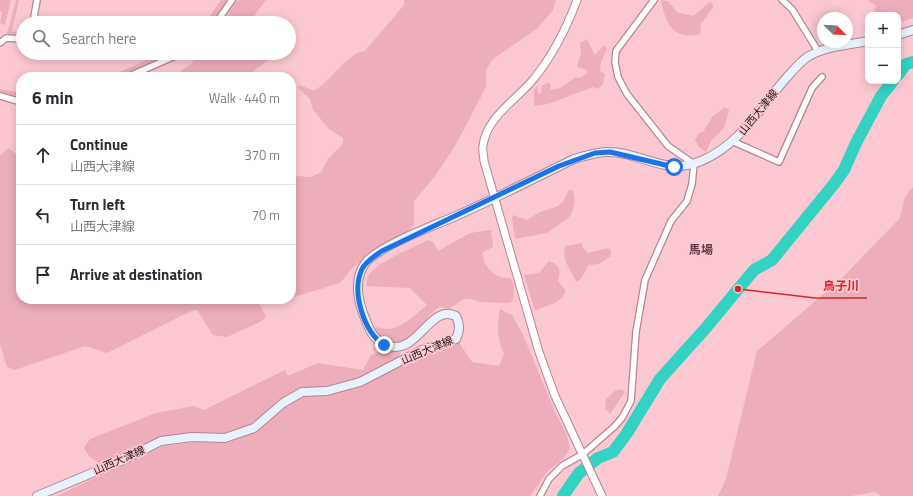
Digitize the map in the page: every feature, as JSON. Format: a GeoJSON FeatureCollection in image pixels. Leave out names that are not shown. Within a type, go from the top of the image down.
{"type":"FeatureCollection","features":[{"type":"Feature","properties":{"kind":"main road"},"geometry":{"type":"LineString","coordinates":[[901,34],[913,30]]}},
{"type":"Feature","properties":{"kind":"main road","name":"山西大津線"},"geometry":{"type":"LineString","coordinates":[[37,496],[123,460],[161,441],[192,437],[225,438],[254,428],[283,403],[302,392],[327,391],[360,382],[422,350],[456,339],[460,330],[456,316],[450,313],[437,316],[418,336],[398,347],[384,345],[377,340],[371,333],[359,302],[357,289],[358,279],[368,261],[382,251],[574,159],[595,153],[610,152],[674,167],[694,164],[734,142],[799,65],[808,57],[818,51],[865,42]]}},
{"type":"Feature","properties":{"kind":"street"},"geometry":{"type":"LineString","coordinates":[[34,16],[37,0]]}},
{"type":"Feature","properties":{"kind":"street"},"geometry":{"type":"LineString","coordinates":[[221,16],[232,0]]}},
{"type":"Feature","properties":{"kind":"street"},"geometry":{"type":"LineString","coordinates":[[577,0],[566,28],[550,57],[535,78],[504,108],[486,134],[482,147],[484,161],[539,352],[555,396],[602,496]]}},
{"type":"Feature","properties":{"kind":"street"},"geometry":{"type":"LineString","coordinates":[[540,496],[549,479],[562,466],[583,454],[622,418],[631,401],[636,332],[644,280],[671,220],[687,201],[692,184],[694,164],[668,146],[628,94],[618,77],[615,62],[616,51],[654,0]]}},
{"type":"Feature","properties":{"kind":"street"},"geometry":{"type":"LineString","coordinates":[[782,0],[792,9],[818,51]]}},
{"type":"Feature","properties":{"kind":"street"},"geometry":{"type":"LineString","coordinates":[[0,43],[6,38],[16,39]]}},
{"type":"Feature","properties":{"kind":"street"},"geometry":{"type":"LineString","coordinates":[[138,72],[166,60]]}},
{"type":"Feature","properties":{"kind":"street"},"geometry":{"type":"LineString","coordinates":[[734,142],[779,162],[812,88],[822,77]]}},
{"type":"Feature","properties":{"kind":"street"},"geometry":{"type":"LineString","coordinates":[[0,96],[16,101]]}},
{"type":"Feature","properties":{"kind":"shaded area"},"geometry":{"type":"Polygon","coordinates":[[[0,0],[11,0],[5,25],[0,23],[2,12],[0,11],[0,0]]]}},
{"type":"Feature","properties":{"kind":"shaded area"},"geometry":{"type":"Polygon","coordinates":[[[16,0],[19,0],[12,31],[16,32],[16,35],[7,34],[16,0]]]}},
{"type":"Feature","properties":{"kind":"shaded area"},"geometry":{"type":"Polygon","coordinates":[[[221,0],[229,0],[219,16],[210,16],[221,0]]]}},
{"type":"Feature","properties":{"kind":"shaded area"},"geometry":{"type":"Polygon","coordinates":[[[237,0],[266,0],[254,16],[227,16],[237,0]]]}},
{"type":"Feature","properties":{"kind":"shaded area"},"geometry":{"type":"Polygon","coordinates":[[[404,0],[556,0],[553,10],[538,28],[493,59],[486,70],[486,87],[455,146],[435,176],[414,201],[414,225],[405,234],[354,266],[340,283],[296,296],[296,176],[311,177],[321,172],[328,159],[343,144],[343,138],[330,130],[313,110],[310,99],[298,88],[300,85],[314,91],[320,87],[352,56],[365,51],[404,5],[404,0]]]}},
{"type":"Feature","properties":{"kind":"shaded area"},"geometry":{"type":"Polygon","coordinates":[[[661,0],[668,1],[677,12],[693,16],[710,2],[714,6],[701,24],[700,34],[683,35],[672,28],[668,22],[661,0]]]}},
{"type":"Feature","properties":{"kind":"shaded area"},"geometry":{"type":"Polygon","coordinates":[[[868,0],[913,0],[913,18],[901,22],[901,12],[875,12],[876,6],[868,0]]]}},
{"type":"Feature","properties":{"kind":"shaded area"},"geometry":{"type":"Polygon","coordinates":[[[587,39],[595,55],[604,45],[607,49],[601,62],[600,71],[605,74],[603,84],[598,89],[593,87],[548,104],[534,106],[534,90],[537,86],[538,93],[541,93],[542,86],[548,82],[551,85],[550,90],[560,88],[576,77],[579,78],[588,73],[585,69],[577,67],[581,52],[580,43],[587,39]]]}},
{"type":"Feature","properties":{"kind":"shaded area"},"geometry":{"type":"Polygon","coordinates":[[[147,60],[162,60],[134,72],[119,72],[147,60]]]}},
{"type":"Feature","properties":{"kind":"shaded area"},"geometry":{"type":"Polygon","coordinates":[[[194,60],[268,60],[252,72],[180,72],[192,63],[194,60]]]}},
{"type":"Feature","properties":{"kind":"shaded area"},"geometry":{"type":"Polygon","coordinates":[[[0,89],[16,92],[16,98],[0,93],[0,89]]]}},
{"type":"Feature","properties":{"kind":"shaded area"},"geometry":{"type":"Polygon","coordinates":[[[725,107],[729,110],[724,128],[711,141],[706,152],[699,147],[695,140],[699,133],[703,132],[712,117],[725,107]]]}},
{"type":"Feature","properties":{"kind":"shaded area"},"geometry":{"type":"Polygon","coordinates":[[[9,148],[16,154],[16,304],[260,304],[266,317],[260,322],[227,337],[213,335],[197,310],[191,311],[107,353],[85,346],[15,370],[7,367],[0,344],[0,155],[9,148]]]}},
{"type":"Feature","properties":{"kind":"shaded area"},"geometry":{"type":"Polygon","coordinates":[[[913,187],[913,496],[881,496],[875,492],[851,496],[718,496],[726,479],[757,351],[840,280],[900,218],[905,197],[913,187]]]}},
{"type":"Feature","properties":{"kind":"shaded area"},"geometry":{"type":"Polygon","coordinates":[[[569,190],[573,191],[575,200],[572,213],[568,218],[547,233],[515,239],[512,218],[513,215],[527,220],[540,212],[556,207],[563,202],[569,190]]]}},
{"type":"Feature","properties":{"kind":"shaded area"},"geometry":{"type":"Polygon","coordinates":[[[491,230],[493,247],[483,252],[483,257],[487,267],[495,274],[500,277],[511,278],[514,286],[513,301],[509,303],[480,302],[471,299],[464,299],[449,309],[439,307],[407,339],[398,344],[380,340],[373,329],[378,327],[391,329],[404,324],[426,306],[426,304],[410,288],[366,286],[371,272],[386,261],[428,240],[433,242],[438,251],[470,233],[491,230]]]}},
{"type":"Feature","properties":{"kind":"shaded area"},"geometry":{"type":"Polygon","coordinates":[[[582,243],[583,248],[588,253],[608,248],[611,250],[611,256],[599,264],[589,265],[580,280],[576,282],[564,255],[566,246],[582,243]]]}},
{"type":"Feature","properties":{"kind":"shaded area"},"geometry":{"type":"Polygon","coordinates":[[[549,261],[559,268],[558,281],[566,291],[560,300],[535,311],[524,275],[539,273],[549,261]]]}},
{"type":"Feature","properties":{"kind":"shaded area"},"geometry":{"type":"Polygon","coordinates":[[[500,309],[512,315],[524,337],[555,412],[567,435],[570,448],[564,458],[547,472],[530,496],[56,496],[164,446],[196,442],[227,443],[256,432],[289,403],[307,396],[337,392],[434,345],[458,341],[472,362],[499,366],[504,354],[498,332],[500,309]]]}},
{"type":"Feature","properties":{"kind":"shaded area"},"geometry":{"type":"Polygon","coordinates":[[[386,350],[400,352],[400,355],[383,369],[358,380],[302,391],[253,427],[224,435],[160,438],[136,446],[102,465],[90,457],[84,448],[90,439],[156,413],[194,406],[204,410],[285,370],[288,376],[318,363],[363,370],[371,355],[386,350]]]}},
{"type":"Feature","properties":{"kind":"shaded area"},"geometry":{"type":"Polygon","coordinates":[[[621,389],[625,392],[610,414],[605,408],[606,399],[616,390],[621,389]]]}},
{"type":"Feature","properties":{"kind":"waterway"},"geometry":{"type":"LineString","coordinates":[[901,71],[906,64],[913,62]]}},
{"type":"Feature","properties":{"kind":"waterway"},"geometry":{"type":"LineString","coordinates":[[563,496],[579,473],[598,458],[613,452],[627,433],[660,379],[705,329],[754,270],[772,260],[834,184],[844,170],[856,143],[881,96],[891,84]]}},
{"type":"Feature","properties":{"kind":"place","name":"鳥子川"},"geometry":{"type":"Point","coordinates":[738,289]}},
{"type":"Feature","properties":{"kind":"district","name":"馬場"},"geometry":{"type":"Point","coordinates":[701,249]}},
{"type":"Feature","properties":{"kind":"route"},"geometry":{"type":"LineString","coordinates":[[384,345],[371,333],[359,302],[357,289],[358,279],[362,268],[368,261],[382,251],[574,159],[595,153],[610,152],[674,167]]}}]}
